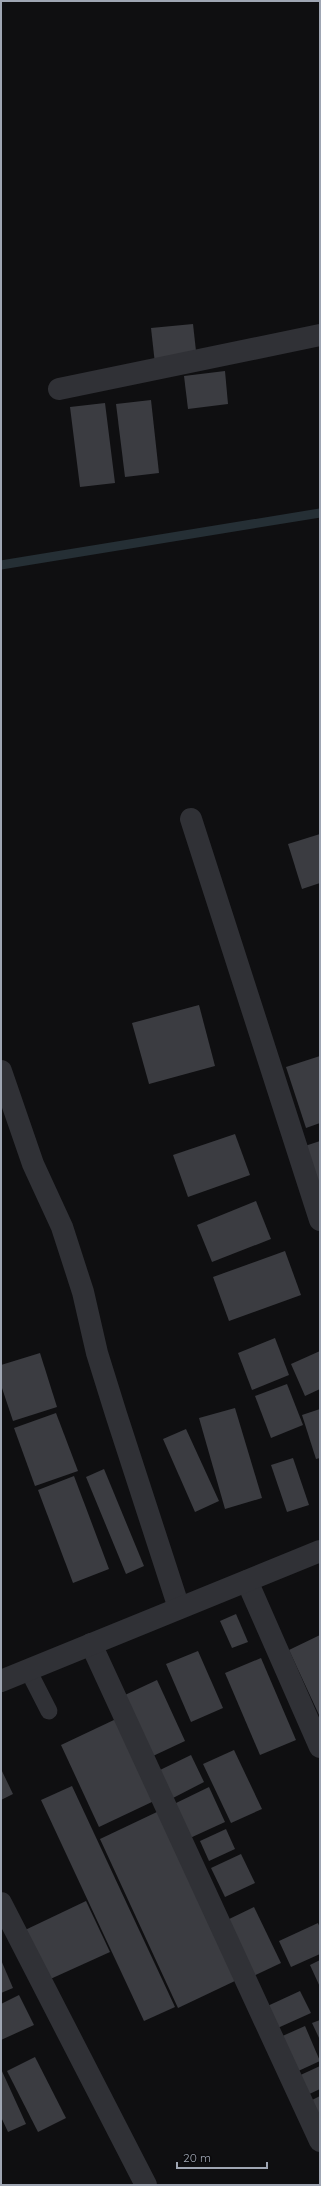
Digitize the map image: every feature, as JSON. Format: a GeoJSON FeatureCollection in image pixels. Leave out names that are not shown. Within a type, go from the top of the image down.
{"type":"FeatureCollection","features":[{"type":"Feature","properties":{"kind":"street"},"geometry":{"type":"LineString","coordinates":[[59,389],[320,335]]}},
{"type":"Feature","properties":{"kind":"street"},"geometry":{"type":"LineString","coordinates":[[191,819],[320,1220]]}},
{"type":"Feature","properties":{"kind":"street"},"geometry":{"type":"LineString","coordinates":[[1,1071],[33,1164],[62,1227],[83,1292],[97,1353],[179,1608]]}},
{"type":"Feature","properties":{"kind":"street"},"geometry":{"type":"LineString","coordinates":[[1,1681],[320,1551]]}},
{"type":"Feature","properties":{"kind":"street"},"geometry":{"type":"LineString","coordinates":[[247,1580],[320,1747]]}},
{"type":"Feature","properties":{"kind":"street"},"geometry":{"type":"LineString","coordinates":[[92,1644],[320,2141]]}},
{"type":"Feature","properties":{"kind":"street"},"geometry":{"type":"LineString","coordinates":[[1,1903],[146,2185]]}},
{"type":"Feature","properties":{"kind":"lane"},"geometry":{"type":"LineString","coordinates":[[28,1670],[49,1711]]}},
{"type":"Feature","properties":{"kind":"building"},"geometry":{"type":"Polygon","coordinates":[[[193,324],[197,360],[155,364],[151,328],[193,324]]]}},
{"type":"Feature","properties":{"kind":"building"},"geometry":{"type":"Polygon","coordinates":[[[225,371],[228,404],[188,409],[184,376],[225,371]]]}},
{"type":"Feature","properties":{"kind":"building"},"geometry":{"type":"Polygon","coordinates":[[[151,400],[159,473],[125,477],[116,404],[151,400]]]}},
{"type":"Feature","properties":{"kind":"building"},"geometry":{"type":"Polygon","coordinates":[[[105,403],[115,483],[80,487],[70,407],[105,403]]]}},
{"type":"Feature","properties":{"kind":"building"},"geometry":{"type":"Polygon","coordinates":[[[320,834],[320,883],[302,889],[288,844],[320,834]]]}},
{"type":"Feature","properties":{"kind":"building"},"geometry":{"type":"Polygon","coordinates":[[[199,1005],[215,1066],[149,1084],[132,1023],[199,1005]]]}},
{"type":"Feature","properties":{"kind":"building"},"geometry":{"type":"Polygon","coordinates":[[[320,1056],[320,1123],[306,1128],[286,1067],[320,1056]]]}},
{"type":"Feature","properties":{"kind":"building"},"geometry":{"type":"Polygon","coordinates":[[[235,1134],[250,1175],[188,1197],[173,1155],[235,1134]]]}},
{"type":"Feature","properties":{"kind":"building"},"geometry":{"type":"Polygon","coordinates":[[[320,1141],[320,1186],[305,1146],[320,1141]]]}},
{"type":"Feature","properties":{"kind":"building"},"geometry":{"type":"Polygon","coordinates":[[[256,1201],[271,1239],[212,1262],[197,1225],[256,1201]]]}},
{"type":"Feature","properties":{"kind":"building"},"geometry":{"type":"Polygon","coordinates":[[[285,1251],[301,1295],[229,1321],[213,1277],[285,1251]]]}},
{"type":"Feature","properties":{"kind":"building"},"geometry":{"type":"Polygon","coordinates":[[[275,1338],[289,1375],[252,1390],[238,1353],[275,1338]]]}},
{"type":"Feature","properties":{"kind":"building"},"geometry":{"type":"Polygon","coordinates":[[[320,1351],[320,1389],[305,1396],[291,1364],[320,1351]]]}},
{"type":"Feature","properties":{"kind":"building"},"geometry":{"type":"Polygon","coordinates":[[[40,1353],[57,1407],[13,1421],[1,1385],[1,1365],[40,1353]]]}},
{"type":"Feature","properties":{"kind":"building"},"geometry":{"type":"Polygon","coordinates":[[[287,1384],[303,1425],[271,1438],[255,1396],[287,1384]]]}},
{"type":"Feature","properties":{"kind":"building"},"geometry":{"type":"Polygon","coordinates":[[[235,1408],[262,1498],[225,1509],[199,1418],[235,1408]]]}},
{"type":"Feature","properties":{"kind":"building"},"geometry":{"type":"Polygon","coordinates":[[[320,1409],[320,1458],[316,1459],[302,1415],[320,1409]]]}},
{"type":"Feature","properties":{"kind":"building"},"geometry":{"type":"Polygon","coordinates":[[[56,1413],[78,1471],[35,1486],[14,1428],[56,1413]]]}},
{"type":"Feature","properties":{"kind":"building"},"geometry":{"type":"Polygon","coordinates":[[[186,1429],[219,1501],[195,1512],[163,1439],[186,1429]]]}},
{"type":"Feature","properties":{"kind":"building"},"geometry":{"type":"Polygon","coordinates":[[[293,1458],[309,1505],[287,1512],[271,1465],[293,1458]]]}},
{"type":"Feature","properties":{"kind":"building"},"geometry":{"type":"Polygon","coordinates":[[[104,1469],[144,1566],[126,1574],[86,1477],[104,1469]]]}},
{"type":"Feature","properties":{"kind":"building"},"geometry":{"type":"Polygon","coordinates":[[[74,1476],[109,1569],[73,1583],[38,1490],[74,1476]]]}},
{"type":"Feature","properties":{"kind":"building"},"geometry":{"type":"Polygon","coordinates":[[[236,1614],[248,1642],[232,1648],[220,1621],[236,1614]]]}},
{"type":"Feature","properties":{"kind":"building"},"geometry":{"type":"Polygon","coordinates":[[[320,1635],[320,1717],[289,1650],[320,1635]]]}},
{"type":"Feature","properties":{"kind":"building"},"geometry":{"type":"Polygon","coordinates":[[[198,1651],[223,1708],[191,1722],[166,1664],[198,1651]]]}},
{"type":"Feature","properties":{"kind":"building"},"geometry":{"type":"Polygon","coordinates":[[[261,1658],[296,1740],[260,1755],[225,1673],[261,1658]]]}},
{"type":"Feature","properties":{"kind":"building"},"geometry":{"type":"Polygon","coordinates":[[[157,1680],[185,1741],[153,1756],[125,1695],[157,1680]]]}},
{"type":"Feature","properties":{"kind":"building"},"geometry":{"type":"Polygon","coordinates":[[[116,1719],[154,1801],[99,1827],[61,1745],[116,1719]]]}},
{"type":"Feature","properties":{"kind":"building"},"geometry":{"type":"Polygon","coordinates":[[[234,1750],[262,1809],[231,1823],[203,1764],[234,1750]]]}},
{"type":"Feature","properties":{"kind":"building"},"geometry":{"type":"Polygon","coordinates":[[[191,1755],[204,1782],[173,1798],[160,1770],[191,1755]]]}},
{"type":"Feature","properties":{"kind":"building"},"geometry":{"type":"Polygon","coordinates":[[[1,1769],[13,1794],[1,1800],[1,1769]]]}},
{"type":"Feature","properties":{"kind":"building"},"geometry":{"type":"Polygon","coordinates":[[[72,1786],[175,2007],[144,2021],[41,1800],[72,1786]]]}},
{"type":"Feature","properties":{"kind":"building"},"geometry":{"type":"Polygon","coordinates":[[[209,1787],[225,1822],[190,1838],[174,1804],[209,1787]]]}},
{"type":"Feature","properties":{"kind":"building"},"geometry":{"type":"Polygon","coordinates":[[[159,1811],[237,1980],[178,2008],[100,1839],[159,1811]]]}},
{"type":"Feature","properties":{"kind":"building"},"geometry":{"type":"Polygon","coordinates":[[[226,1829],[235,1849],[209,1861],[200,1841],[226,1829]]]}},
{"type":"Feature","properties":{"kind":"building"},"geometry":{"type":"Polygon","coordinates":[[[241,1854],[255,1883],[225,1897],[211,1868],[241,1854]]]}},
{"type":"Feature","properties":{"kind":"building"},"geometry":{"type":"Polygon","coordinates":[[[86,1901],[110,1952],[46,1981],[23,1931],[86,1901]]]}},
{"type":"Feature","properties":{"kind":"building"},"geometry":{"type":"Polygon","coordinates":[[[254,1907],[281,1963],[249,1978],[223,1922],[254,1907]]]}},
{"type":"Feature","properties":{"kind":"building"},"geometry":{"type":"Polygon","coordinates":[[[318,1923],[320,1928],[320,1954],[291,1967],[279,1941],[318,1923]]]}},
{"type":"Feature","properties":{"kind":"building"},"geometry":{"type":"Polygon","coordinates":[[[1,1960],[13,1988],[1,1993],[1,1960]]]}},
{"type":"Feature","properties":{"kind":"building"},"geometry":{"type":"Polygon","coordinates":[[[320,1960],[320,1987],[310,1965],[320,1960]]]}},
{"type":"Feature","properties":{"kind":"building"},"geometry":{"type":"Polygon","coordinates":[[[300,1991],[311,2013],[271,2031],[261,2009],[300,1991]]]}},
{"type":"Feature","properties":{"kind":"building"},"geometry":{"type":"Polygon","coordinates":[[[19,1995],[34,2025],[1,2040],[1,2004],[19,1995]]]}},
{"type":"Feature","properties":{"kind":"building"},"geometry":{"type":"Polygon","coordinates":[[[320,2020],[320,2040],[312,2023],[320,2020]]]}},
{"type":"Feature","properties":{"kind":"building"},"geometry":{"type":"Polygon","coordinates":[[[305,2026],[320,2061],[294,2073],[278,2038],[305,2026]]]}},
{"type":"Feature","properties":{"kind":"building"},"geometry":{"type":"Polygon","coordinates":[[[35,2057],[66,2118],[38,2132],[7,2071],[35,2057]]]}},
{"type":"Feature","properties":{"kind":"building"},"geometry":{"type":"Polygon","coordinates":[[[320,2066],[320,2089],[303,2097],[294,2078],[320,2066]]]}},
{"type":"Feature","properties":{"kind":"building"},"geometry":{"type":"Polygon","coordinates":[[[1,2069],[26,2124],[8,2132],[1,2117],[1,2069]]]}},
{"type":"Feature","properties":{"kind":"building"},"geometry":{"type":"Polygon","coordinates":[[[320,2096],[320,2139],[304,2104],[320,2096]]]}},
{"type":"Feature","properties":{"kind":"waterway"},"geometry":{"type":"LineString","coordinates":[[1,565],[320,513]]}}]}
